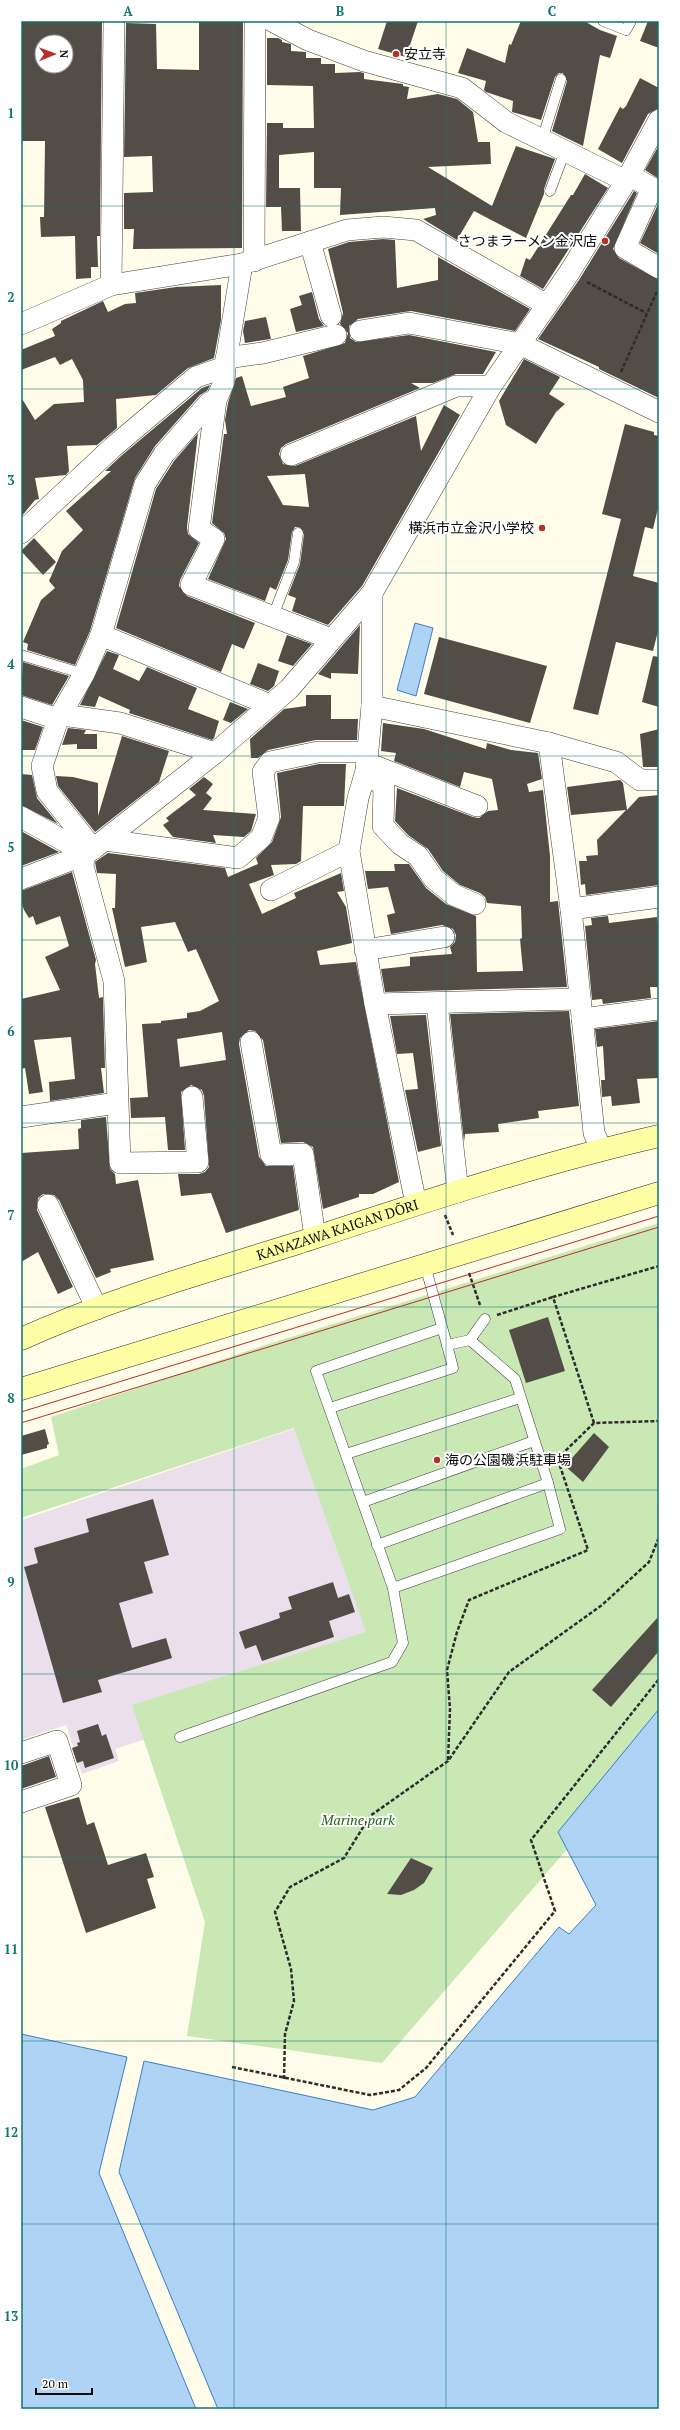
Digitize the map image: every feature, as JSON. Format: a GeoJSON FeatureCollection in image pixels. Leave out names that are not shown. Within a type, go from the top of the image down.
{"type":"FeatureCollection","features":[{"type":"Feature","properties":{"kind":"street"},"geometry":{"type":"LineString","coordinates":[[111,286],[114,21]]}},
{"type":"Feature","properties":{"kind":"street"},"geometry":{"type":"LineString","coordinates":[[255,21],[248,262],[226,363],[224,382],[216,400],[199,529],[214,539],[191,585],[331,639]]}},
{"type":"Feature","properties":{"kind":"street"},"geometry":{"type":"LineString","coordinates":[[272,21],[308,40],[364,61],[462,88],[506,122],[565,151],[652,188],[625,248],[659,268]]}},
{"type":"Feature","properties":{"kind":"street"},"geometry":{"type":"LineString","coordinates":[[21,879],[94,848],[215,753],[289,689],[372,593],[491,386],[569,273],[628,178],[659,120]]}},
{"type":"Feature","properties":{"kind":"street"},"geometry":{"type":"LineString","coordinates":[[21,324],[111,286],[248,262],[347,230],[383,227],[416,230],[546,305]]}},
{"type":"Feature","properties":{"kind":"street"},"geometry":{"type":"LineString","coordinates":[[21,533],[113,447],[196,378],[226,363],[263,353],[333,326],[310,242]]}},
{"type":"Feature","properties":{"kind":"street"},"geometry":{"type":"LineString","coordinates":[[360,331],[409,323],[520,344],[659,412]]}},
{"type":"Feature","properties":{"kind":"street"},"geometry":{"type":"LineString","coordinates":[[291,455],[456,386],[491,386]]}},
{"type":"Feature","properties":{"kind":"street"},"geometry":{"type":"LineString","coordinates":[[94,848],[47,790],[42,766],[60,717],[84,674],[101,635],[145,484],[164,454],[209,403],[216,400]]}},
{"type":"Feature","properties":{"kind":"street"},"geometry":{"type":"LineString","coordinates":[[372,593],[372,706],[367,762],[358,798],[349,851],[375,1004],[416,1204]]}},
{"type":"Feature","properties":{"kind":"street"},"geometry":{"type":"LineString","coordinates":[[101,635],[270,705]]}},
{"type":"Feature","properties":{"kind":"street"},"geometry":{"type":"LineString","coordinates":[[372,706],[549,743],[616,762],[640,780],[659,780]]}},
{"type":"Feature","properties":{"kind":"street"},"geometry":{"type":"LineString","coordinates":[[21,707],[60,717],[120,723],[215,753]]}},
{"type":"Feature","properties":{"kind":"street"},"geometry":{"type":"LineString","coordinates":[[549,743],[571,909],[594,1133],[601,1149]]}},
{"type":"Feature","properties":{"kind":"street"},"geometry":{"type":"LineString","coordinates":[[21,817],[66,842],[94,848],[238,858],[261,838],[269,818],[263,772],[270,762],[318,752],[367,762],[477,806]]}},
{"type":"Feature","properties":{"kind":"street"},"geometry":{"type":"LineString","coordinates":[[367,762],[384,787],[383,826],[400,844],[418,856],[434,879],[454,895],[475,904]]}},
{"type":"Feature","properties":{"kind":"street"},"geometry":{"type":"LineString","coordinates":[[94,848],[84,866],[114,981],[120,1163],[198,1162],[192,1097]]}},
{"type":"Feature","properties":{"kind":"street"},"geometry":{"type":"LineString","coordinates":[[271,890],[349,851]]}},
{"type":"Feature","properties":{"kind":"street"},"geometry":{"type":"LineString","coordinates":[[571,909],[659,898]]}},
{"type":"Feature","properties":{"kind":"street"},"geometry":{"type":"LineString","coordinates":[[365,950],[444,937]]}},
{"type":"Feature","properties":{"kind":"street"},"geometry":{"type":"LineString","coordinates":[[375,1004],[436,1003],[581,1009],[659,1009]]}},
{"type":"Feature","properties":{"kind":"street"},"geometry":{"type":"LineString","coordinates":[[436,1003],[458,1192]]}},
{"type":"Feature","properties":{"kind":"street"},"geometry":{"type":"LineString","coordinates":[[251,1042],[271,1155],[303,1154],[315,1237]]}},
{"type":"Feature","properties":{"kind":"street"},"geometry":{"type":"LineString","coordinates":[[21,1117],[117,1104]]}},
{"type":"Feature","properties":{"kind":"street","name":"KANAZAWA KAIGAN DŌRI"},"geometry":{"type":"LineString","coordinates":[[21,1339],[97,1309],[416,1204],[601,1149],[659,1136]]}},
{"type":"Feature","properties":{"kind":"street"},"geometry":{"type":"LineString","coordinates":[[21,1389],[659,1193]]}},
{"type":"Feature","properties":{"kind":"street"},"geometry":{"type":"LineString","coordinates":[[48,1205],[97,1309]]}},
{"type":"Feature","properties":{"kind":"street"},"geometry":{"type":"LineString","coordinates":[[21,1753],[57,1741],[71,1786],[21,1802]]}},
{"type":"Feature","properties":{"kind":"lane"},"geometry":{"type":"LineString","coordinates":[[603,21],[626,30],[631,21]]}},
{"type":"Feature","properties":{"kind":"lane"},"geometry":{"type":"LineString","coordinates":[[542,140],[561,79]]}},
{"type":"Feature","properties":{"kind":"lane"},"geometry":{"type":"LineString","coordinates":[[550,191],[565,151]]}},
{"type":"Feature","properties":{"kind":"lane"},"geometry":{"type":"LineString","coordinates":[[273,616],[294,562],[298,533]]}},
{"type":"Feature","properties":{"kind":"lane"},"geometry":{"type":"LineString","coordinates":[[21,655],[84,674]]}},
{"type":"Feature","properties":{"kind":"lane"},"geometry":{"type":"LineString","coordinates":[[330,1408],[452,1368],[426,1265]]}},
{"type":"Feature","properties":{"kind":"lane"},"geometry":{"type":"LineString","coordinates":[[447,1346],[470,1340],[485,1319]]}},
{"type":"Feature","properties":{"kind":"lane"},"geometry":{"type":"LineString","coordinates":[[180,1737],[392,1662],[403,1643],[393,1588],[316,1371],[442,1328]]}},
{"type":"Feature","properties":{"kind":"lane"},"geometry":{"type":"LineString","coordinates":[[393,1588],[560,1529],[548,1483],[515,1379],[470,1340]]}},
{"type":"Feature","properties":{"kind":"lane"},"geometry":{"type":"LineString","coordinates":[[346,1454],[520,1398]]}},
{"type":"Feature","properties":{"kind":"lane"},"geometry":{"type":"LineString","coordinates":[[363,1502],[534,1441]]}},
{"type":"Feature","properties":{"kind":"lane"},"geometry":{"type":"LineString","coordinates":[[377,1545],[548,1483]]}},
{"type":"Feature","properties":{"kind":"path"},"geometry":{"type":"LineString","coordinates":[[569,273],[646,313]]}},
{"type":"Feature","properties":{"kind":"path"},"geometry":{"type":"LineString","coordinates":[[614,391],[646,313],[659,287]]}},
{"type":"Feature","properties":{"kind":"path"},"geometry":{"type":"LineString","coordinates":[[485,1319],[553,1297],[659,1266]]}},
{"type":"Feature","properties":{"kind":"path"},"geometry":{"type":"LineString","coordinates":[[553,1297],[594,1423]]}},
{"type":"Feature","properties":{"kind":"path"},"geometry":{"type":"LineString","coordinates":[[448,1761],[450,1709],[447,1670],[457,1632],[469,1600],[588,1550],[557,1457],[594,1423],[659,1420]]}},
{"type":"Feature","properties":{"kind":"path"},"geometry":{"type":"LineString","coordinates":[[284,2079],[285,2034],[294,2001],[291,1969],[275,1912],[290,1887],[344,1858],[370,1816],[448,1761],[509,1672],[602,1605],[649,1562],[659,1537]]}},
{"type":"Feature","properties":{"kind":"path"},"geometry":{"type":"LineString","coordinates":[[232,2067],[284,2079],[370,2095],[399,2090],[426,2068],[555,1911],[531,1840],[659,1680]]}},
{"type":"Feature","properties":{"kind":"shaded area"},"geometry":{"type":"Polygon","coordinates":[[[302,1426],[371,1632],[149,1738],[115,1749],[119,1761],[82,1774],[66,1725],[21,1740],[21,1520],[302,1426]]]}},
{"type":"Feature","properties":{"kind":"green space","name":"Marine park"},"geometry":{"type":"Polygon","coordinates":[[[659,1223],[659,1743],[382,2063],[187,2036],[205,1922],[132,1705],[366,1632],[294,1428],[21,1518],[21,1469],[59,1455],[51,1417],[265,1345],[659,1223]]]}},
{"type":"Feature","properties":{"kind":"water"},"geometry":{"type":"Polygon","coordinates":[[[415,623],[433,628],[416,696],[397,690],[415,623]]]}},
{"type":"Feature","properties":{"kind":"water"},"geometry":{"type":"Polygon","coordinates":[[[659,1709],[659,2409],[218,2409],[119,2172],[144,2061],[373,2110],[415,2097],[559,1927],[569,1934],[596,1905],[558,1832],[659,1709]]]}},
{"type":"Feature","properties":{"kind":"water"},"geometry":{"type":"Polygon","coordinates":[[[21,2034],[127,2057],[99,2173],[196,2409],[21,2409],[21,2034]]]}},
{"type":"Feature","properties":{"kind":"building"},"geometry":{"type":"Polygon","coordinates":[[[21,21],[102,21],[100,236],[97,236],[98,267],[91,267],[91,278],[76,279],[75,236],[41,237],[40,217],[44,217],[45,141],[21,141],[21,21]]]}},
{"type":"Feature","properties":{"kind":"building"},"geometry":{"type":"Polygon","coordinates":[[[199,21],[243,21],[242,248],[133,249],[134,229],[124,229],[124,193],[153,192],[152,156],[124,157],[126,23],[156,24],[157,69],[199,70],[199,21]]]}},
{"type":"Feature","properties":{"kind":"building"},"geometry":{"type":"Polygon","coordinates":[[[387,21],[418,21],[406,57],[378,49],[387,21]]]}},
{"type":"Feature","properties":{"kind":"building"},"geometry":{"type":"Polygon","coordinates":[[[521,21],[584,21],[600,30],[617,36],[610,58],[600,55],[583,146],[552,131],[567,81],[563,73],[559,73],[555,77],[541,120],[512,112],[513,101],[486,92],[484,90],[486,81],[458,73],[467,48],[505,63],[509,44],[511,45],[521,21]]]}},
{"type":"Feature","properties":{"kind":"building"},"geometry":{"type":"Polygon","coordinates":[[[648,21],[659,21],[659,48],[640,41],[648,21]]]}},
{"type":"Feature","properties":{"kind":"building"},"geometry":{"type":"Polygon","coordinates":[[[267,38],[278,38],[282,40],[282,42],[291,44],[291,51],[306,52],[306,58],[321,58],[321,64],[335,64],[335,73],[360,72],[364,73],[364,79],[403,84],[403,86],[409,87],[407,99],[438,94],[457,99],[473,112],[478,142],[490,142],[491,164],[428,167],[492,206],[516,146],[555,159],[544,189],[544,194],[526,238],[474,211],[457,240],[423,219],[436,215],[435,208],[340,215],[341,188],[314,188],[314,152],[279,155],[279,188],[300,188],[301,231],[282,231],[281,207],[266,207],[267,123],[283,123],[283,128],[314,128],[313,86],[267,85],[267,38]]]}},
{"type":"Feature","properties":{"kind":"building"},"geometry":{"type":"Polygon","coordinates":[[[640,78],[659,88],[659,108],[648,114],[622,163],[598,149],[620,107],[623,109],[626,106],[640,78]]]}},
{"type":"Feature","properties":{"kind":"building"},"geometry":{"type":"Polygon","coordinates":[[[659,145],[659,179],[645,170],[659,145]]]}},
{"type":"Feature","properties":{"kind":"building"},"geometry":{"type":"Polygon","coordinates":[[[585,174],[608,188],[543,289],[520,276],[526,258],[530,260],[571,195],[573,195],[585,174]]]}},
{"type":"Feature","properties":{"kind":"building"},"geometry":{"type":"Polygon","coordinates":[[[634,191],[637,193],[613,249],[619,258],[659,280],[659,398],[599,369],[599,367],[538,339],[579,280],[634,191]]]}},
{"type":"Feature","properties":{"kind":"building"},"geometry":{"type":"Polygon","coordinates":[[[659,202],[659,254],[640,243],[659,202]]]}},
{"type":"Feature","properties":{"kind":"building"},"geometry":{"type":"Polygon","coordinates":[[[383,239],[395,240],[397,288],[438,280],[438,257],[530,309],[515,331],[411,311],[358,319],[349,326],[350,338],[356,342],[409,335],[496,352],[483,374],[456,374],[433,383],[411,383],[420,388],[286,444],[281,448],[279,454],[283,464],[295,466],[416,416],[421,451],[444,405],[460,415],[362,586],[328,625],[292,611],[296,598],[288,595],[300,564],[304,534],[299,527],[295,527],[292,532],[288,560],[276,590],[270,587],[265,601],[208,579],[226,539],[224,533],[212,523],[224,434],[227,434],[225,420],[228,403],[236,378],[242,376],[251,406],[286,397],[283,387],[309,378],[303,356],[345,343],[348,333],[340,324],[343,313],[328,249],[349,242],[383,239]],[[305,474],[267,476],[283,505],[309,507],[305,474]]]}},
{"type":"Feature","properties":{"kind":"building"},"geometry":{"type":"Polygon","coordinates":[[[221,285],[221,320],[214,358],[188,368],[156,395],[116,399],[117,428],[97,445],[67,446],[69,471],[66,475],[35,478],[39,499],[35,500],[21,517],[21,397],[35,420],[54,404],[84,402],[83,380],[72,359],[60,365],[55,357],[21,370],[21,350],[55,336],[52,329],[61,323],[61,321],[103,301],[108,312],[125,304],[136,303],[135,293],[176,287],[221,285]]]}},
{"type":"Feature","properties":{"kind":"building"},"geometry":{"type":"Polygon","coordinates":[[[312,292],[319,319],[324,326],[296,332],[290,309],[302,305],[299,296],[312,292]]]}},
{"type":"Feature","properties":{"kind":"building"},"geometry":{"type":"Polygon","coordinates":[[[266,317],[271,339],[245,343],[243,331],[245,321],[266,317]]]}},
{"type":"Feature","properties":{"kind":"building"},"geometry":{"type":"Polygon","coordinates":[[[524,359],[560,377],[549,394],[565,404],[556,412],[536,444],[506,425],[499,401],[524,359]]]}},
{"type":"Feature","properties":{"kind":"building"},"geometry":{"type":"Polygon","coordinates":[[[210,385],[207,391],[200,395],[155,446],[135,478],[90,631],[75,665],[27,650],[28,644],[23,642],[41,600],[55,588],[49,581],[62,551],[83,530],[66,511],[111,471],[105,471],[121,456],[202,388],[210,385]]]}},
{"type":"Feature","properties":{"kind":"building"},"geometry":{"type":"Polygon","coordinates":[[[625,424],[654,432],[654,435],[659,436],[659,504],[653,529],[645,527],[633,576],[659,583],[659,627],[653,651],[616,642],[598,715],[573,709],[621,519],[602,514],[625,424]]]}},
{"type":"Feature","properties":{"kind":"building"},"geometry":{"type":"Polygon","coordinates":[[[198,433],[187,527],[188,534],[199,543],[180,580],[179,586],[187,596],[255,623],[244,649],[232,644],[221,672],[116,628],[156,489],[174,461],[198,433]]]}},
{"type":"Feature","properties":{"kind":"building"},"geometry":{"type":"Polygon","coordinates":[[[34,538],[56,562],[43,575],[21,551],[34,538]]]}},
{"type":"Feature","properties":{"kind":"building"},"geometry":{"type":"Polygon","coordinates":[[[360,625],[358,674],[331,673],[331,679],[318,674],[360,625]]]}},
{"type":"Feature","properties":{"kind":"building"},"geometry":{"type":"Polygon","coordinates":[[[287,635],[312,644],[293,666],[278,661],[287,635]]]}},
{"type":"Feature","properties":{"kind":"building"},"geometry":{"type":"Polygon","coordinates":[[[439,637],[547,666],[530,723],[424,694],[439,637]]]}},
{"type":"Feature","properties":{"kind":"building"},"geometry":{"type":"Polygon","coordinates":[[[107,651],[119,655],[113,669],[139,681],[147,667],[197,688],[188,709],[219,721],[214,738],[212,740],[129,713],[130,710],[99,696],[95,707],[80,705],[107,651]]]}},
{"type":"Feature","properties":{"kind":"building"},"geometry":{"type":"Polygon","coordinates":[[[653,656],[659,657],[659,707],[642,702],[653,656]]]}},
{"type":"Feature","properties":{"kind":"building"},"geometry":{"type":"Polygon","coordinates":[[[23,662],[69,676],[52,705],[21,695],[23,662]]]}},
{"type":"Feature","properties":{"kind":"building"},"geometry":{"type":"Polygon","coordinates":[[[258,663],[279,671],[274,686],[268,691],[250,684],[258,663]]]}},
{"type":"Feature","properties":{"kind":"building"},"geometry":{"type":"Polygon","coordinates":[[[306,695],[331,695],[331,719],[358,719],[357,740],[316,740],[268,750],[258,758],[251,758],[250,739],[284,709],[306,706],[306,695]]]}},
{"type":"Feature","properties":{"kind":"building"},"geometry":{"type":"Polygon","coordinates":[[[230,702],[248,709],[231,723],[223,720],[230,702]]]}},
{"type":"Feature","properties":{"kind":"building"},"geometry":{"type":"Polygon","coordinates":[[[21,720],[43,727],[35,750],[21,750],[21,720]]]}},
{"type":"Feature","properties":{"kind":"building"},"geometry":{"type":"Polygon","coordinates":[[[383,723],[424,729],[486,749],[487,743],[511,750],[538,753],[542,779],[527,784],[529,792],[543,790],[550,856],[550,902],[558,901],[567,987],[385,992],[381,969],[410,966],[410,957],[452,954],[450,947],[455,942],[456,935],[453,929],[442,925],[391,934],[387,915],[395,913],[388,887],[368,889],[365,871],[395,871],[394,864],[409,864],[426,888],[446,904],[476,916],[477,972],[523,971],[520,939],[522,938],[521,906],[487,903],[485,897],[480,893],[460,885],[443,871],[428,849],[408,835],[395,821],[397,788],[473,817],[479,818],[488,811],[498,810],[492,779],[464,772],[460,787],[394,761],[396,753],[381,751],[383,723]]]}},
{"type":"Feature","properties":{"kind":"building"},"geometry":{"type":"Polygon","coordinates":[[[68,728],[86,730],[84,734],[97,734],[97,749],[77,749],[77,744],[62,745],[68,728]]]}},
{"type":"Feature","properties":{"kind":"building"},"geometry":{"type":"Polygon","coordinates":[[[659,729],[659,767],[643,767],[640,734],[659,729]]]}},
{"type":"Feature","properties":{"kind":"building"},"geometry":{"type":"Polygon","coordinates":[[[122,736],[169,751],[159,782],[95,832],[58,786],[56,776],[73,777],[98,783],[98,816],[122,736]]]}},
{"type":"Feature","properties":{"kind":"building"},"geometry":{"type":"Polygon","coordinates":[[[319,764],[346,764],[344,806],[303,806],[301,861],[296,864],[271,865],[274,875],[249,884],[262,914],[296,898],[294,893],[341,873],[344,891],[337,892],[346,907],[352,943],[317,951],[320,965],[356,962],[399,1182],[373,1194],[359,1194],[359,1197],[323,1209],[313,1147],[303,1142],[281,1143],[263,1040],[255,1031],[249,1030],[240,1038],[239,1044],[259,1157],[266,1166],[293,1166],[299,1210],[226,1233],[211,1193],[181,1196],[178,1174],[199,1174],[205,1172],[209,1167],[204,1096],[202,1090],[191,1085],[181,1092],[185,1150],[168,1150],[165,1117],[131,1118],[130,1098],[148,1097],[142,1024],[161,1023],[161,1021],[187,1018],[187,1013],[200,1011],[219,1001],[196,949],[188,952],[175,922],[141,927],[147,962],[125,967],[112,908],[115,908],[116,874],[97,873],[95,862],[108,853],[225,868],[228,877],[258,864],[256,858],[272,842],[281,817],[277,773],[319,764]],[[222,1032],[177,1039],[180,1067],[226,1060],[222,1032]]]}},
{"type":"Feature","properties":{"kind":"building"},"geometry":{"type":"Polygon","coordinates":[[[21,774],[32,775],[37,798],[58,824],[21,805],[21,774]]]}},
{"type":"Feature","properties":{"kind":"building"},"geometry":{"type":"Polygon","coordinates":[[[204,777],[213,784],[206,793],[212,798],[203,810],[256,814],[251,831],[244,837],[213,835],[216,843],[173,837],[163,825],[169,821],[166,818],[196,795],[189,789],[204,777]]]}},
{"type":"Feature","properties":{"kind":"building"},"geometry":{"type":"Polygon","coordinates":[[[620,780],[623,783],[627,810],[639,797],[659,795],[659,885],[586,895],[585,884],[581,885],[579,861],[587,861],[586,856],[598,855],[597,840],[626,810],[571,815],[567,787],[620,780]]]}},
{"type":"Feature","properties":{"kind":"building"},"geometry":{"type":"Polygon","coordinates":[[[21,831],[59,852],[21,866],[21,831]]]}},
{"type":"Feature","properties":{"kind":"building"},"geometry":{"type":"Polygon","coordinates":[[[72,872],[96,960],[95,964],[99,998],[103,997],[105,1068],[101,1068],[104,1093],[50,1101],[49,1082],[75,1079],[71,1037],[34,1040],[43,1092],[29,1094],[25,1068],[21,1069],[21,999],[60,990],[45,957],[69,946],[60,916],[36,925],[33,916],[29,918],[24,910],[21,901],[21,891],[72,872]]]}},
{"type":"Feature","properties":{"kind":"building"},"geometry":{"type":"Polygon","coordinates":[[[608,916],[609,923],[657,917],[659,937],[659,987],[650,987],[651,998],[603,1004],[602,999],[592,1000],[585,926],[592,925],[591,918],[608,916]]]}},
{"type":"Feature","properties":{"kind":"building"},"geometry":{"type":"Polygon","coordinates":[[[569,1011],[579,1106],[538,1111],[539,1118],[498,1124],[499,1132],[465,1134],[464,1142],[450,1014],[569,1011]]]}},
{"type":"Feature","properties":{"kind":"building"},"geometry":{"type":"Polygon","coordinates":[[[426,1015],[441,1146],[418,1152],[405,1090],[418,1089],[413,1053],[397,1054],[390,1016],[426,1015]]]}},
{"type":"Feature","properties":{"kind":"building"},"geometry":{"type":"Polygon","coordinates":[[[659,1021],[659,1078],[637,1079],[640,1103],[612,1106],[611,1096],[602,1097],[601,1080],[605,1080],[603,1046],[597,1047],[595,1029],[659,1021]]]}},
{"type":"Feature","properties":{"kind":"building"},"geometry":{"type":"Polygon","coordinates":[[[106,1117],[110,1169],[115,1174],[116,1184],[138,1180],[154,1260],[110,1269],[111,1272],[96,1278],[59,1200],[54,1195],[43,1194],[38,1198],[37,1210],[73,1287],[58,1294],[38,1252],[21,1262],[21,1153],[79,1149],[78,1129],[81,1128],[81,1120],[106,1117]]]}},
{"type":"Feature","properties":{"kind":"building"},"geometry":{"type":"Polygon","coordinates":[[[548,1317],[565,1371],[526,1383],[509,1330],[548,1317]]]}},
{"type":"Feature","properties":{"kind":"building"},"geometry":{"type":"Polygon","coordinates":[[[45,1429],[49,1444],[47,1445],[47,1448],[21,1455],[21,1436],[45,1429]]]}},
{"type":"Feature","properties":{"kind":"building"},"geometry":{"type":"Polygon","coordinates":[[[594,1433],[609,1447],[583,1482],[565,1466],[594,1433]]]}},
{"type":"Feature","properties":{"kind":"building"},"geometry":{"type":"Polygon","coordinates":[[[153,1499],[169,1555],[144,1562],[153,1593],[119,1603],[132,1648],[166,1638],[172,1658],[98,1680],[102,1692],[63,1703],[24,1567],[38,1563],[34,1548],[89,1532],[86,1519],[153,1499]]]}},
{"type":"Feature","properties":{"kind":"building"},"geometry":{"type":"Polygon","coordinates":[[[333,1582],[338,1598],[349,1594],[355,1612],[329,1621],[334,1637],[262,1661],[256,1645],[245,1649],[239,1632],[280,1618],[279,1613],[292,1609],[288,1597],[333,1582]]]}},
{"type":"Feature","properties":{"kind":"building"},"geometry":{"type":"Polygon","coordinates":[[[659,1616],[659,1651],[611,1707],[592,1690],[659,1616]]]}},
{"type":"Feature","properties":{"kind":"building"},"geometry":{"type":"Polygon","coordinates":[[[98,1724],[102,1736],[106,1734],[114,1758],[85,1768],[83,1761],[77,1763],[72,1748],[78,1746],[77,1743],[80,1742],[77,1731],[98,1724]]]}},
{"type":"Feature","properties":{"kind":"building"},"geometry":{"type":"Polygon","coordinates":[[[49,1756],[56,1777],[21,1789],[21,1766],[49,1756]]]}},
{"type":"Feature","properties":{"kind":"building"},"geometry":{"type":"Polygon","coordinates":[[[79,1797],[87,1825],[94,1822],[108,1865],[146,1853],[154,1877],[147,1879],[156,1908],[86,1933],[45,1807],[79,1797]]]}},
{"type":"Feature","properties":{"kind":"building"},"geometry":{"type":"Polygon","coordinates":[[[411,1858],[433,1868],[424,1883],[414,1890],[401,1895],[387,1894],[411,1858]]]}},
{"type":"Feature","properties":{"kind":"tram line"},"geometry":{"type":"LineString","coordinates":[[21,1412],[659,1216]]}},
{"type":"Feature","properties":{"kind":"tram line"},"geometry":{"type":"LineString","coordinates":[[21,1423],[659,1227]]}},
{"type":"Feature","properties":{"kind":"place","name":"安立寺"},"geometry":{"type":"Point","coordinates":[396,54]}},
{"type":"Feature","properties":{"kind":"place","name":"さつまラーメン金沢店"},"geometry":{"type":"Point","coordinates":[605,241]}},
{"type":"Feature","properties":{"kind":"place","name":"横浜市立金沢小学校"},"geometry":{"type":"Point","coordinates":[542,528]}},
{"type":"Feature","properties":{"kind":"place","name":"海の公園磯浜駐車場"},"geometry":{"type":"Point","coordinates":[437,1460]}}]}
